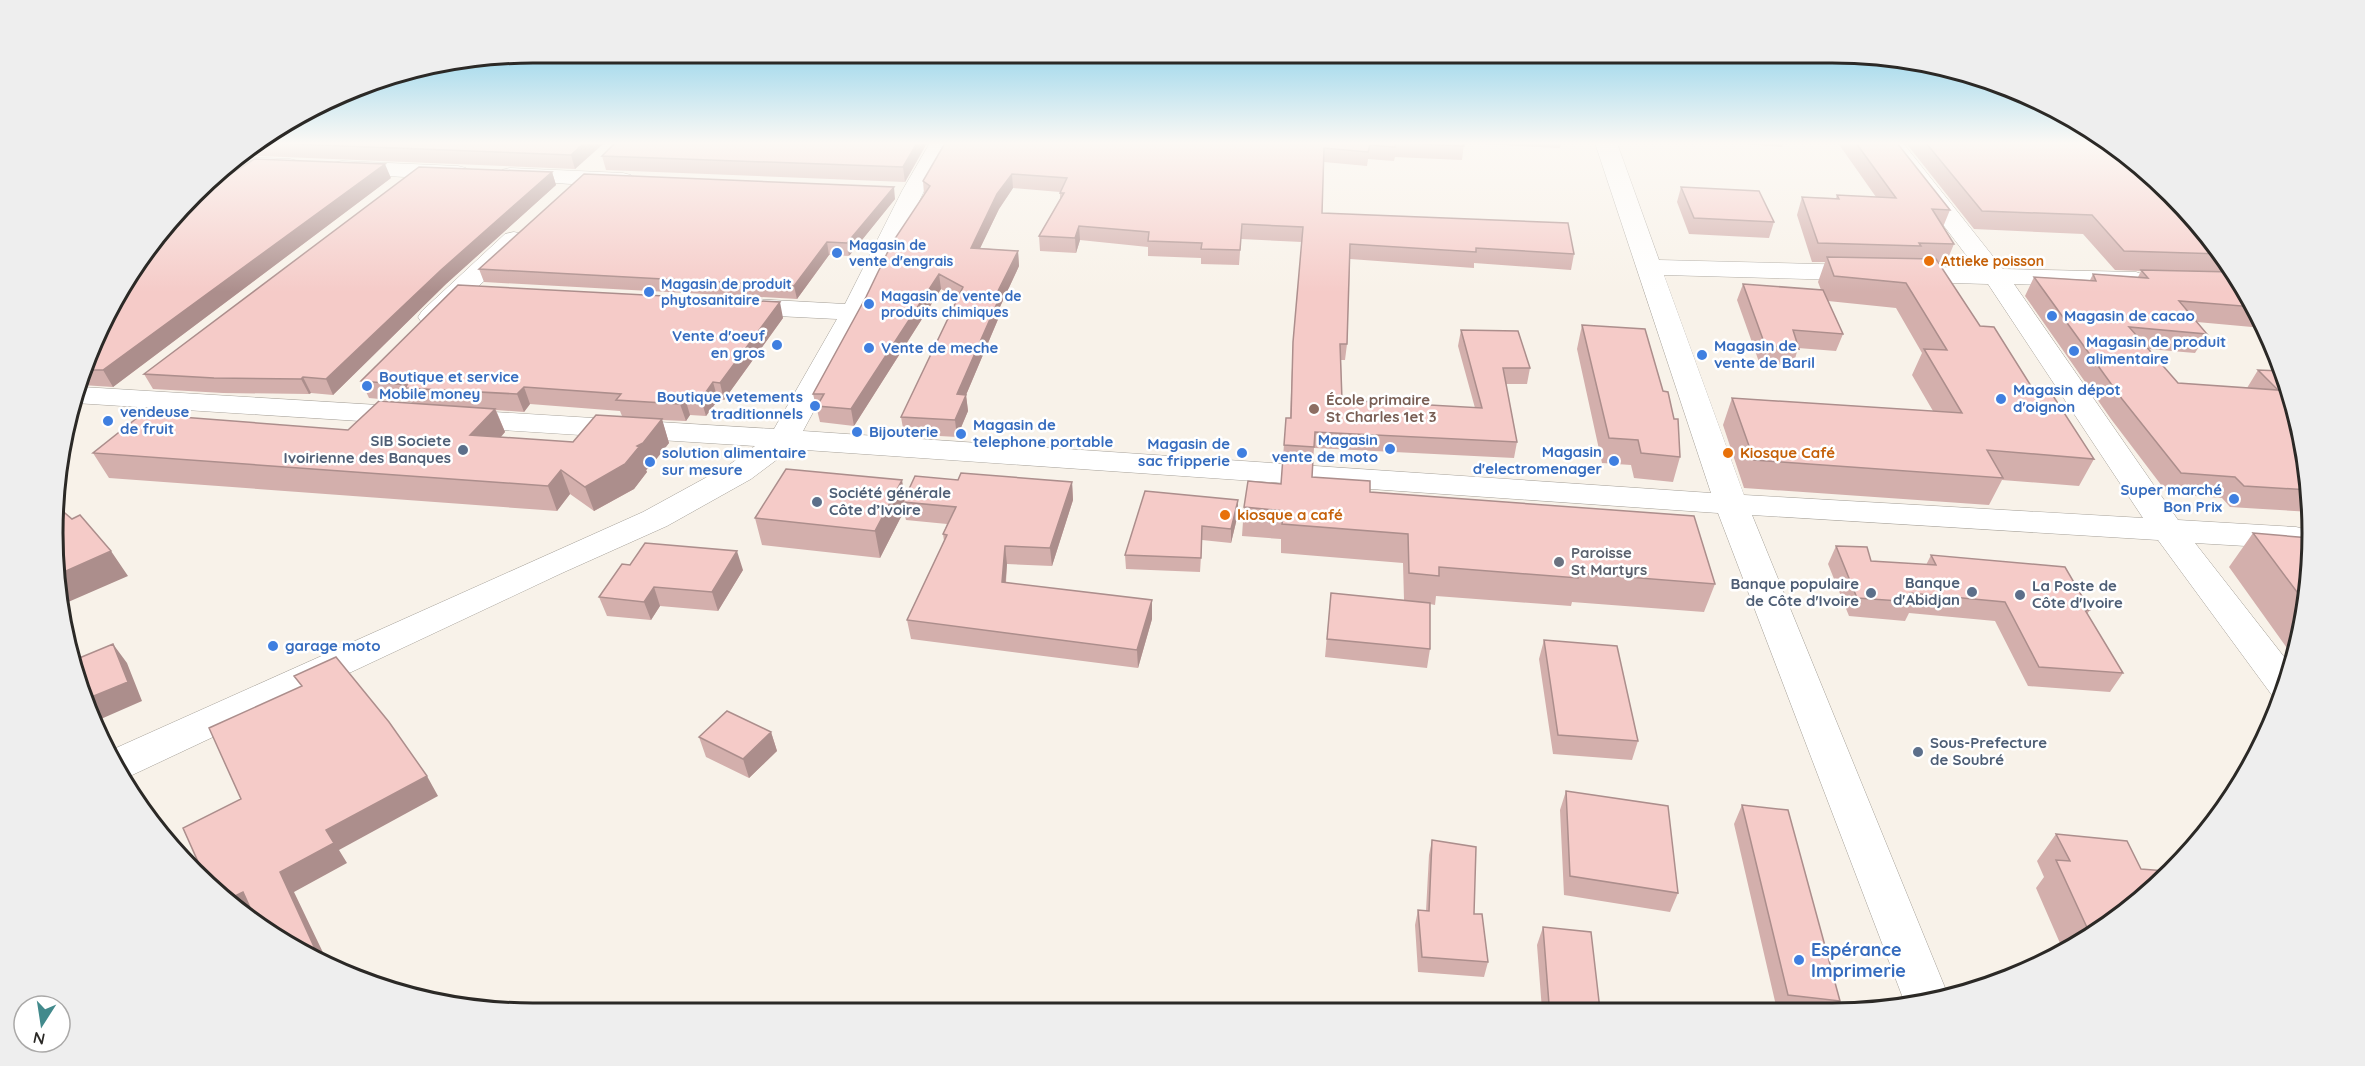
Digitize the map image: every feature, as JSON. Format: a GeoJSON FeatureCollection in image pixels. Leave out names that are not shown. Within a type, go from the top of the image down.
{"type":"FeatureCollection","features":[{"type":"Feature","properties":{"kind":"street"},"geometry":{"type":"LineString","coordinates":[[554,202],[564,193]]}},
{"type":"Feature","properties":{"kind":"street"},"geometry":{"type":"LineString","coordinates":[[123,762],[655,519],[740,471],[784,439],[854,312],[900,193]]}},
{"type":"Feature","properties":{"kind":"street"},"geometry":{"type":"LineString","coordinates":[[1623,193],[1731,504],[1924,994]]}},
{"type":"Feature","properties":{"kind":"street"},"geometry":{"type":"LineString","coordinates":[[1931,193],[1996,277],[2167,529],[2279,677]]}},
{"type":"Feature","properties":{"kind":"street"},"geometry":{"type":"LineString","coordinates":[[417,331],[457,291],[528,227]]}},
{"type":"Feature","properties":{"kind":"street"},"geometry":{"type":"LineString","coordinates":[[1649,267],[2158,281]]}},
{"type":"Feature","properties":{"kind":"street"},"geometry":{"type":"LineString","coordinates":[[457,291],[492,293]]}},
{"type":"Feature","properties":{"kind":"street"},"geometry":{"type":"LineString","coordinates":[[714,305],[854,312]]}},
{"type":"Feature","properties":{"kind":"street"},"geometry":{"type":"LineString","coordinates":[[121,398],[148,376]]}},
{"type":"Feature","properties":{"kind":"street"},"geometry":{"type":"LineString","coordinates":[[336,411],[360,387]]}},
{"type":"Feature","properties":{"kind":"street"},"geometry":{"type":"LineString","coordinates":[[84,395],[784,439],[1731,504],[2302,538]]}},
{"type":"Feature","properties":{"kind":"building"},"geometry":{"type":"Polygon","coordinates":[[[210,193],[346,193],[103,370],[93,370],[111,325],[126,298],[160,247],[210,193]]]}},
{"type":"Feature","properties":{"kind":"building"},"geometry":{"type":"Polygon","coordinates":[[[385,193],[529,193],[441,270],[326,379],[214,378],[144,374],[385,193]]]}},
{"type":"Feature","properties":{"kind":"building"},"geometry":{"type":"Polygon","coordinates":[[[563,193],[889,193],[847,243],[827,242],[794,286],[479,269],[563,193]]]}},
{"type":"Feature","properties":{"kind":"building"},"geometry":{"type":"Polygon","coordinates":[[[926,193],[998,193],[971,248],[1018,251],[993,301],[998,301],[957,394],[966,395],[955,420],[901,417],[963,287],[939,274],[851,409],[817,406],[824,394],[813,394],[866,297],[892,243],[926,193]]]}},
{"type":"Feature","properties":{"kind":"building"},"geometry":{"type":"Polygon","coordinates":[[[1060,193],[1323,193],[1322,213],[1568,223],[1574,254],[1476,248],[1476,252],[1350,244],[1347,344],[1340,344],[1342,400],[1482,408],[1461,330],[1518,331],[1530,368],[1503,368],[1517,442],[1315,432],[1314,447],[1284,445],[1286,418],[1291,418],[1293,342],[1303,227],[1242,224],[1240,250],[1201,249],[1202,243],[1148,241],[1149,232],[1079,226],[1075,238],[1039,236],[1064,193],[1060,193]]]}},
{"type":"Feature","properties":{"kind":"building"},"geometry":{"type":"Polygon","coordinates":[[[1683,193],[1760,193],[1774,222],[1694,218],[1683,193]]]}},
{"type":"Feature","properties":{"kind":"building"},"geometry":{"type":"Polygon","coordinates":[[[1892,193],[1936,193],[1950,210],[1932,209],[1954,244],[1919,243],[1921,246],[1818,243],[1802,197],[1839,199],[1837,195],[1896,198],[1892,193]]]}},
{"type":"Feature","properties":{"kind":"building"},"geometry":{"type":"Polygon","coordinates":[[[1967,193],[2155,193],[2185,223],[2210,254],[2124,251],[2092,215],[1982,211],[1967,193]]]}},
{"type":"Feature","properties":{"kind":"building"},"geometry":{"type":"Polygon","coordinates":[[[1827,257],[1936,259],[1980,326],[1994,327],[2031,386],[2048,388],[2094,459],[1987,450],[2003,478],[1754,460],[1732,398],[1962,413],[1924,349],[1947,350],[1906,283],[1834,276],[1827,257]]]}},
{"type":"Feature","properties":{"kind":"building"},"geometry":{"type":"Polygon","coordinates":[[[2141,270],[2223,272],[2244,306],[2179,301],[2207,334],[2129,327],[2178,383],[2278,390],[2258,370],[2273,371],[2293,441],[2300,489],[2244,486],[2235,477],[2181,473],[2122,399],[2034,277],[2096,281],[2093,274],[2148,278],[2141,270]]]}},
{"type":"Feature","properties":{"kind":"building"},"geometry":{"type":"Polygon","coordinates":[[[1743,284],[1823,290],[1843,334],[1793,330],[1799,349],[1765,345],[1743,284]]]}},
{"type":"Feature","properties":{"kind":"building"},"geometry":{"type":"Polygon","coordinates":[[[458,285],[780,302],[720,383],[713,382],[701,399],[685,398],[680,404],[616,400],[621,394],[524,387],[517,394],[405,388],[407,385],[361,381],[458,285]]]}},
{"type":"Feature","properties":{"kind":"building"},"geometry":{"type":"Polygon","coordinates":[[[1582,325],[1645,329],[1663,391],[1668,392],[1674,419],[1678,419],[1680,457],[1641,453],[1638,440],[1609,438],[1582,325]]]}},
{"type":"Feature","properties":{"kind":"building"},"geometry":{"type":"Polygon","coordinates":[[[379,401],[495,409],[470,435],[573,442],[596,415],[662,419],[643,443],[637,446],[639,447],[625,464],[585,487],[561,470],[548,486],[93,453],[142,414],[348,430],[379,401]]]}},
{"type":"Feature","properties":{"kind":"building"},"geometry":{"type":"Polygon","coordinates":[[[1283,457],[1313,459],[1312,477],[1370,481],[1370,492],[1694,516],[1715,584],[1577,573],[1578,578],[1439,567],[1439,576],[1409,573],[1408,534],[1282,524],[1284,511],[1244,507],[1248,481],[1281,484],[1283,457]]]}},
{"type":"Feature","properties":{"kind":"building"},"geometry":{"type":"Polygon","coordinates":[[[786,469],[902,480],[875,531],[755,518],[786,469]]]}},
{"type":"Feature","properties":{"kind":"building"},"geometry":{"type":"Polygon","coordinates":[[[961,473],[1072,482],[1050,548],[1005,546],[1002,582],[1152,600],[1137,650],[907,620],[947,535],[943,534],[956,507],[903,502],[915,476],[958,480],[961,473]]]}},
{"type":"Feature","properties":{"kind":"building"},"geometry":{"type":"Polygon","coordinates":[[[1145,491],[1238,500],[1231,529],[1202,526],[1201,558],[1125,555],[1145,491]]]}},
{"type":"Feature","properties":{"kind":"building"},"geometry":{"type":"Polygon","coordinates":[[[64,512],[72,519],[80,515],[111,551],[65,572],[64,512]]]}},
{"type":"Feature","properties":{"kind":"building"},"geometry":{"type":"Polygon","coordinates":[[[2253,533],[2302,537],[2298,593],[2253,533]]]}},
{"type":"Feature","properties":{"kind":"building"},"geometry":{"type":"Polygon","coordinates":[[[645,543],[737,551],[712,592],[654,587],[644,602],[599,597],[622,564],[630,565],[645,543]]]}},
{"type":"Feature","properties":{"kind":"building"},"geometry":{"type":"Polygon","coordinates":[[[1836,546],[1867,547],[1871,561],[1936,565],[1931,555],[2065,567],[2090,610],[2085,610],[2123,673],[2039,667],[2005,602],[1910,593],[1914,602],[1857,598],[1836,546]]]}},
{"type":"Feature","properties":{"kind":"building"},"geometry":{"type":"Polygon","coordinates":[[[1331,593],[1430,603],[1430,649],[1327,639],[1331,593]]]}},
{"type":"Feature","properties":{"kind":"building"},"geometry":{"type":"Polygon","coordinates":[[[1544,640],[1617,646],[1638,741],[1558,735],[1544,640]]]}},
{"type":"Feature","properties":{"kind":"building"},"geometry":{"type":"Polygon","coordinates":[[[113,644],[128,682],[93,696],[80,658],[113,644]]]}},
{"type":"Feature","properties":{"kind":"building"},"geometry":{"type":"Polygon","coordinates":[[[336,657],[389,722],[427,776],[326,830],[334,843],[280,872],[315,950],[250,908],[243,892],[235,896],[223,886],[198,862],[183,828],[241,799],[209,728],[302,686],[294,676],[336,657]]]}},
{"type":"Feature","properties":{"kind":"building"},"geometry":{"type":"Polygon","coordinates":[[[727,711],[771,732],[743,759],[699,737],[727,711]]]}},
{"type":"Feature","properties":{"kind":"building"},"geometry":{"type":"Polygon","coordinates":[[[1566,791],[1668,806],[1678,893],[1570,876],[1566,791]]]}},
{"type":"Feature","properties":{"kind":"building"},"geometry":{"type":"Polygon","coordinates":[[[1742,805],[1788,810],[1840,1001],[1788,995],[1742,805]]]}},
{"type":"Feature","properties":{"kind":"building"},"geometry":{"type":"Polygon","coordinates":[[[2056,834],[2127,841],[2141,869],[2158,870],[2118,906],[2087,928],[2056,860],[2070,861],[2056,834]]]}},
{"type":"Feature","properties":{"kind":"building"},"geometry":{"type":"Polygon","coordinates":[[[1432,840],[1476,847],[1474,914],[1482,914],[1488,962],[1422,957],[1418,910],[1429,911],[1432,840]]]}},
{"type":"Feature","properties":{"kind":"building"},"geometry":{"type":"Polygon","coordinates":[[[1543,927],[1591,932],[1599,1003],[1549,1003],[1543,927]]]}},
{"type":"Feature","properties":{"kind":"place","name":"Magasin de vente d'engrais"},"geometry":{"type":"Point","coordinates":[837,253]}},
{"type":"Feature","properties":{"kind":"place","name":"Attieke poisson"},"geometry":{"type":"Point","coordinates":[1929,261]}},
{"type":"Feature","properties":{"kind":"place","name":"Magasin de produit phytosanitaire"},"geometry":{"type":"Point","coordinates":[649,292]}},
{"type":"Feature","properties":{"kind":"place","name":"Magasin de vente de produits chimiques"},"geometry":{"type":"Point","coordinates":[869,304]}},
{"type":"Feature","properties":{"kind":"place","name":"Magasin de cacao"},"geometry":{"type":"Point","coordinates":[2052,316]}},
{"type":"Feature","properties":{"kind":"place","name":"Vente d'oeuf en gros"},"geometry":{"type":"Point","coordinates":[777,345]}},
{"type":"Feature","properties":{"kind":"place","name":"Vente de meche"},"geometry":{"type":"Point","coordinates":[869,348]}},
{"type":"Feature","properties":{"kind":"place","name":"Magasin de produit alimentaire"},"geometry":{"type":"Point","coordinates":[2074,351]}},
{"type":"Feature","properties":{"kind":"place","name":"Magasin de vente de Baril"},"geometry":{"type":"Point","coordinates":[1702,355]}},
{"type":"Feature","properties":{"kind":"place","name":"Boutique et service Mobile money"},"geometry":{"type":"Point","coordinates":[367,386]}},
{"type":"Feature","properties":{"kind":"place","name":"Magasin dépot d'oignon"},"geometry":{"type":"Point","coordinates":[2001,399]}},
{"type":"Feature","properties":{"kind":"place","name":"Boutique vetements traditionnels"},"geometry":{"type":"Point","coordinates":[815,406]}},
{"type":"Feature","properties":{"kind":"place","name":"École primaire St Charles 1et 3"},"geometry":{"type":"Point","coordinates":[1314,409]}},
{"type":"Feature","properties":{"kind":"place","name":"vendeuse de fruit"},"geometry":{"type":"Point","coordinates":[108,421]}},
{"type":"Feature","properties":{"kind":"place","name":"Bijouterie"},"geometry":{"type":"Point","coordinates":[857,432]}},
{"type":"Feature","properties":{"kind":"place","name":"Magasin de telephone portable"},"geometry":{"type":"Point","coordinates":[961,434]}},
{"type":"Feature","properties":{"kind":"place","name":"Magasin vente de moto"},"geometry":{"type":"Point","coordinates":[1390,449]}},
{"type":"Feature","properties":{"kind":"place","name":"SIB Societe Ivoirienne des Banques"},"geometry":{"type":"Point","coordinates":[463,450]}},
{"type":"Feature","properties":{"kind":"place","name":"Magasin de sac fripperie"},"geometry":{"type":"Point","coordinates":[1242,453]}},
{"type":"Feature","properties":{"kind":"place","name":"Kiosque Café"},"geometry":{"type":"Point","coordinates":[1728,453]}},
{"type":"Feature","properties":{"kind":"place","name":"Magasin d'electromenager"},"geometry":{"type":"Point","coordinates":[1614,461]}},
{"type":"Feature","properties":{"kind":"place","name":"solution alimentaire sur mesure"},"geometry":{"type":"Point","coordinates":[650,462]}},
{"type":"Feature","properties":{"kind":"place","name":"Super marché Bon Prix"},"geometry":{"type":"Point","coordinates":[2234,499]}},
{"type":"Feature","properties":{"kind":"place","name":"Société générale Côte d’Ivoire"},"geometry":{"type":"Point","coordinates":[817,502]}},
{"type":"Feature","properties":{"kind":"place","name":"kiosque a café"},"geometry":{"type":"Point","coordinates":[1225,515]}},
{"type":"Feature","properties":{"kind":"place","name":"Paroisse St Martyrs"},"geometry":{"type":"Point","coordinates":[1559,562]}},
{"type":"Feature","properties":{"kind":"place","name":"Banque d'Abidjan"},"geometry":{"type":"Point","coordinates":[1972,592]}},
{"type":"Feature","properties":{"kind":"place","name":"Banque populaire de Côte d'Ivoire"},"geometry":{"type":"Point","coordinates":[1871,593]}},
{"type":"Feature","properties":{"kind":"place","name":"La Poste de Côte d'Ivoire"},"geometry":{"type":"Point","coordinates":[2020,595]}},
{"type":"Feature","properties":{"kind":"place","name":"garage moto"},"geometry":{"type":"Point","coordinates":[273,646]}},
{"type":"Feature","properties":{"kind":"place","name":"Sous-Prefecture de Soubré"},"geometry":{"type":"Point","coordinates":[1918,752]}},
{"type":"Feature","properties":{"kind":"place","name":"Espérance Imprimerie"},"geometry":{"type":"Point","coordinates":[1799,960]}}]}
